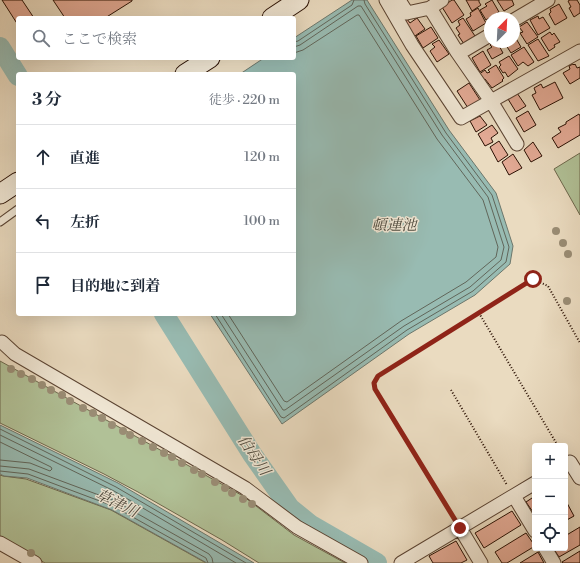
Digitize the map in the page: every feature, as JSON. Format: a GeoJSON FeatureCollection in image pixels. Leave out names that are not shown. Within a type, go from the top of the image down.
{"type":"FeatureCollection","features":[{"type":"Feature","properties":{"kind":"street"},"geometry":{"type":"LineString","coordinates":[[275,16],[299,0]]}},
{"type":"Feature","properties":{"kind":"street"},"geometry":{"type":"LineString","coordinates":[[386,0],[412,45],[461,118],[580,51]]}},
{"type":"Feature","properties":{"kind":"street"},"geometry":{"type":"LineString","coordinates":[[399,0],[407,13],[430,8],[442,0]]}},
{"type":"Feature","properties":{"kind":"street"},"geometry":{"type":"LineString","coordinates":[[520,16],[548,0]]}},
{"type":"Feature","properties":{"kind":"street"},"geometry":{"type":"LineString","coordinates":[[430,8],[457,52],[491,101],[517,144]]}},
{"type":"Feature","properties":{"kind":"street"},"geometry":{"type":"LineString","coordinates":[[457,52],[463,51],[484,39]]}},
{"type":"Feature","properties":{"kind":"street"},"geometry":{"type":"LineString","coordinates":[[188,72],[207,60]]}},
{"type":"Feature","properties":{"kind":"street"},"geometry":{"type":"LineString","coordinates":[[0,194],[16,183]]}},
{"type":"Feature","properties":{"kind":"street"},"geometry":{"type":"LineString","coordinates":[[0,346],[245,491],[297,527],[361,563]]}},
{"type":"Feature","properties":{"kind":"street"},"geometry":{"type":"LineString","coordinates":[[572,461],[580,478]]}},
{"type":"Feature","properties":{"kind":"street"},"geometry":{"type":"LineString","coordinates":[[401,563],[532,485]]}},
{"type":"Feature","properties":{"kind":"street"},"geometry":{"type":"LineString","coordinates":[[245,491],[295,533],[348,563]]}},
{"type":"Feature","properties":{"kind":"street"},"geometry":{"type":"LineString","coordinates":[[514,496],[532,526]]}},
{"type":"Feature","properties":{"kind":"street"},"geometry":{"type":"LineString","coordinates":[[460,528],[481,563]]}},
{"type":"Feature","properties":{"kind":"street"},"geometry":{"type":"LineString","coordinates":[[0,543],[35,563]]}},
{"type":"Feature","properties":{"kind":"street"},"geometry":{"type":"LineString","coordinates":[[547,551],[554,563]]}},
{"type":"Feature","properties":{"kind":"lane"},"geometry":{"type":"LineString","coordinates":[[0,222],[16,210]]}},
{"type":"Feature","properties":{"kind":"path"},"geometry":{"type":"LineString","coordinates":[[460,528],[375,389],[374,383],[378,376],[533,279],[548,286],[580,343]]}},
{"type":"Feature","properties":{"kind":"path"},"geometry":{"type":"LineString","coordinates":[[479,313],[556,443]]}},
{"type":"Feature","properties":{"kind":"path"},"geometry":{"type":"LineString","coordinates":[[451,390],[514,496]]}},
{"type":"Feature","properties":{"kind":"green space"},"geometry":{"type":"Polygon","coordinates":[[[580,153],[580,215],[554,169],[580,153]]]}},
{"type":"Feature","properties":{"kind":"green space"},"geometry":{"type":"Polygon","coordinates":[[[0,361],[243,496],[294,535],[345,563],[259,563],[138,492],[0,423],[0,361]]]}},
{"type":"Feature","properties":{"kind":"green space"},"geometry":{"type":"Polygon","coordinates":[[[0,475],[26,479],[111,510],[206,563],[45,563],[0,538],[0,475]]]}},
{"type":"Feature","properties":{"kind":"water","name":"頓連池"},"geometry":{"type":"Polygon","coordinates":[[[352,0],[367,0],[449,130],[496,193],[513,246],[510,264],[475,295],[409,334],[282,424],[211,316],[296,316],[296,72],[243,72],[261,60],[296,60],[296,37],[352,0]]]}},
{"type":"Feature","properties":{"kind":"water","name":"草津川"},"geometry":{"type":"Polygon","coordinates":[[[0,425],[118,483],[254,563],[207,563],[112,510],[27,478],[4,476],[0,474],[0,425]]]}},
{"type":"Feature","properties":{"kind":"building"},"geometry":{"type":"Polygon","coordinates":[[[2,0],[22,0],[33,16],[16,16],[16,22],[2,0]]]}},
{"type":"Feature","properties":{"kind":"building"},"geometry":{"type":"Polygon","coordinates":[[[53,0],[132,0],[108,16],[64,16],[53,0]]]}},
{"type":"Feature","properties":{"kind":"building"},"geometry":{"type":"Polygon","coordinates":[[[454,0],[464,15],[452,23],[442,7],[454,0]]]}},
{"type":"Feature","properties":{"kind":"building"},"geometry":{"type":"Polygon","coordinates":[[[466,0],[479,0],[481,5],[472,11],[466,0]]]}},
{"type":"Feature","properties":{"kind":"building"},"geometry":{"type":"Polygon","coordinates":[[[492,0],[499,12],[484,12],[484,17],[480,10],[487,6],[485,4],[492,0]]]}},
{"type":"Feature","properties":{"kind":"building"},"geometry":{"type":"Polygon","coordinates":[[[497,0],[512,0],[514,5],[504,11],[497,0]]]}},
{"type":"Feature","properties":{"kind":"building"},"geometry":{"type":"Polygon","coordinates":[[[577,0],[580,5],[580,13],[574,17],[569,8],[571,7],[568,1],[577,0]]]}},
{"type":"Feature","properties":{"kind":"building"},"geometry":{"type":"Polygon","coordinates":[[[559,4],[567,18],[555,25],[549,14],[551,12],[550,9],[559,4]]]}},
{"type":"Feature","properties":{"kind":"building"},"geometry":{"type":"Polygon","coordinates":[[[478,8],[484,19],[484,24],[473,31],[466,19],[471,16],[470,13],[478,8]]]}},
{"type":"Feature","properties":{"kind":"building"},"geometry":{"type":"Polygon","coordinates":[[[538,16],[539,19],[543,17],[550,28],[538,35],[530,20],[538,16]]]}},
{"type":"Feature","properties":{"kind":"building"},"geometry":{"type":"Polygon","coordinates":[[[417,18],[425,29],[412,38],[402,23],[407,19],[410,23],[417,18]]]}},
{"type":"Feature","properties":{"kind":"building"},"geometry":{"type":"Polygon","coordinates":[[[463,18],[475,36],[464,44],[458,35],[460,34],[456,28],[460,25],[458,21],[463,18]]]}},
{"type":"Feature","properties":{"kind":"building"},"geometry":{"type":"Polygon","coordinates":[[[527,22],[538,37],[527,44],[520,33],[523,32],[520,26],[527,22]]]}},
{"type":"Feature","properties":{"kind":"building"},"geometry":{"type":"Polygon","coordinates":[[[431,27],[438,38],[423,48],[416,36],[431,27]]]}},
{"type":"Feature","properties":{"kind":"building"},"geometry":{"type":"Polygon","coordinates":[[[550,32],[552,35],[554,33],[560,42],[554,45],[555,47],[549,51],[541,38],[550,32]]]}},
{"type":"Feature","properties":{"kind":"building"},"geometry":{"type":"Polygon","coordinates":[[[538,39],[549,56],[538,61],[528,45],[538,39]]]}},
{"type":"Feature","properties":{"kind":"building"},"geometry":{"type":"Polygon","coordinates":[[[439,40],[449,54],[437,62],[430,51],[435,47],[432,44],[439,40]]]}},
{"type":"Feature","properties":{"kind":"building"},"geometry":{"type":"Polygon","coordinates":[[[524,47],[534,62],[528,66],[523,62],[518,66],[511,55],[524,47]]]}},
{"type":"Feature","properties":{"kind":"building"},"geometry":{"type":"Polygon","coordinates":[[[490,48],[500,48],[503,53],[492,59],[487,50],[490,48]]]}},
{"type":"Feature","properties":{"kind":"building"},"geometry":{"type":"Polygon","coordinates":[[[508,48],[519,48],[511,53],[508,48]]]}},
{"type":"Feature","properties":{"kind":"building"},"geometry":{"type":"Polygon","coordinates":[[[483,51],[491,65],[480,72],[472,58],[483,51]]]}},
{"type":"Feature","properties":{"kind":"building"},"geometry":{"type":"Polygon","coordinates":[[[509,56],[518,69],[508,77],[499,67],[501,65],[499,62],[509,56]]]}},
{"type":"Feature","properties":{"kind":"building"},"geometry":{"type":"Polygon","coordinates":[[[575,64],[577,68],[580,67],[580,78],[570,84],[563,73],[570,69],[569,66],[575,64]]]}},
{"type":"Feature","properties":{"kind":"building"},"geometry":{"type":"Polygon","coordinates":[[[496,65],[504,78],[502,80],[503,81],[492,88],[485,79],[482,81],[478,75],[485,70],[487,73],[490,72],[488,70],[496,65]]]}},
{"type":"Feature","properties":{"kind":"building"},"geometry":{"type":"Polygon","coordinates":[[[555,82],[563,98],[540,110],[532,95],[536,93],[534,88],[541,84],[543,88],[555,82]]]}},
{"type":"Feature","properties":{"kind":"building"},"geometry":{"type":"Polygon","coordinates":[[[469,83],[480,100],[468,108],[457,91],[469,83]]]}},
{"type":"Feature","properties":{"kind":"building"},"geometry":{"type":"Polygon","coordinates":[[[517,93],[526,106],[516,112],[508,99],[517,93]]]}},
{"type":"Feature","properties":{"kind":"building"},"geometry":{"type":"Polygon","coordinates":[[[528,111],[536,125],[524,132],[516,118],[528,111]]]}},
{"type":"Feature","properties":{"kind":"building"},"geometry":{"type":"Polygon","coordinates":[[[579,114],[580,135],[558,148],[552,138],[561,132],[558,128],[579,114]]]}},
{"type":"Feature","properties":{"kind":"building"},"geometry":{"type":"Polygon","coordinates":[[[480,116],[487,125],[476,132],[470,121],[480,116]]]}},
{"type":"Feature","properties":{"kind":"building"},"geometry":{"type":"Polygon","coordinates":[[[492,125],[498,133],[491,138],[493,142],[485,146],[478,134],[492,125]]]}},
{"type":"Feature","properties":{"kind":"building"},"geometry":{"type":"Polygon","coordinates":[[[499,141],[508,155],[498,162],[490,147],[499,141]]]}},
{"type":"Feature","properties":{"kind":"building"},"geometry":{"type":"Polygon","coordinates":[[[533,142],[542,156],[531,162],[524,150],[533,142]]]}},
{"type":"Feature","properties":{"kind":"building"},"geometry":{"type":"Polygon","coordinates":[[[513,154],[522,168],[509,175],[502,162],[513,154]]]}},
{"type":"Feature","properties":{"kind":"building"},"geometry":{"type":"Polygon","coordinates":[[[532,498],[532,511],[526,502],[532,498]]]}},
{"type":"Feature","properties":{"kind":"building"},"geometry":{"type":"Polygon","coordinates":[[[568,505],[574,516],[568,519],[568,505]]]}},
{"type":"Feature","properties":{"kind":"building"},"geometry":{"type":"Polygon","coordinates":[[[512,511],[521,525],[484,548],[475,533],[512,511]]]}},
{"type":"Feature","properties":{"kind":"building"},"geometry":{"type":"Polygon","coordinates":[[[580,527],[580,545],[559,557],[555,551],[568,551],[568,534],[580,527]]]}},
{"type":"Feature","properties":{"kind":"building"},"geometry":{"type":"Polygon","coordinates":[[[526,533],[532,542],[532,548],[507,563],[502,563],[495,552],[526,533]]]}},
{"type":"Feature","properties":{"kind":"building"},"geometry":{"type":"Polygon","coordinates":[[[456,541],[467,560],[461,563],[433,563],[429,556],[456,541]]]}},
{"type":"Feature","properties":{"kind":"building"},"geometry":{"type":"Polygon","coordinates":[[[580,551],[580,563],[562,562],[580,551]]]}},
{"type":"Feature","properties":{"kind":"building"},"geometry":{"type":"Polygon","coordinates":[[[538,552],[544,563],[520,563],[538,552]]]}},
{"type":"Feature","properties":{"kind":"waterway","name":"伯母川"},"geometry":{"type":"LineString","coordinates":[[0,47],[16,73]]}},
{"type":"Feature","properties":{"kind":"waterway","name":"伯母川"},"geometry":{"type":"LineString","coordinates":[[165,316],[252,454],[290,508],[311,525],[377,563]]}},
{"type":"Feature","properties":{"kind":"route"},"geometry":{"type":"LineString","coordinates":[[460,528],[375,389],[374,383],[378,376],[533,279]]}}]}
